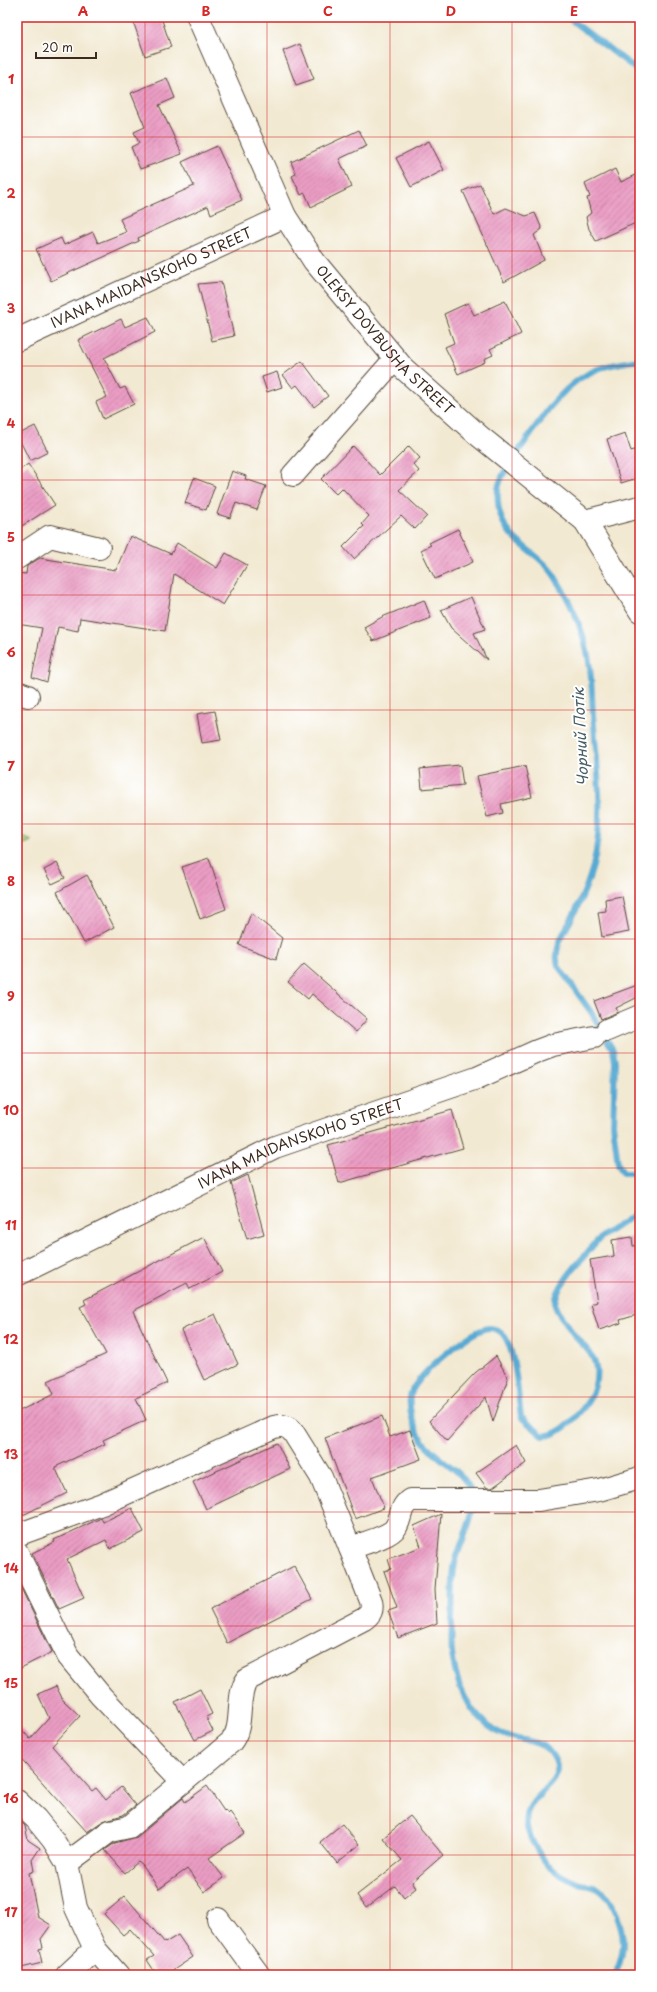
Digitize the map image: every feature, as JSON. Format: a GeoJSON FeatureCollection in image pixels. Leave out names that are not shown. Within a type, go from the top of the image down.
{"type":"FeatureCollection","features":[{"type":"Feature","properties":{"kind":"street","name":"OLEKSY DOVBUSHA STREET"},"geometry":{"type":"LineString","coordinates":[[198,17],[285,216],[314,260],[395,359],[444,406],[496,450],[585,521],[640,611]]}},
{"type":"Feature","properties":{"kind":"street","name":"IVANA MAIDANSKOHO STREET"},"geometry":{"type":"LineString","coordinates":[[17,340],[285,216]]}},
{"type":"Feature","properties":{"kind":"street"},"geometry":{"type":"LineString","coordinates":[[292,475],[395,359]]}},
{"type":"Feature","properties":{"kind":"street"},"geometry":{"type":"LineString","coordinates":[[585,521],[640,507]]}},
{"type":"Feature","properties":{"kind":"street"},"geometry":{"type":"LineString","coordinates":[[17,558],[50,536],[99,548]]}},
{"type":"Feature","properties":{"kind":"street","name":"IVANA MAIDANSKOHO STREET"},"geometry":{"type":"LineString","coordinates":[[17,1275],[274,1147],[477,1078],[536,1051],[553,1045],[601,1033],[640,1016]]}},
{"type":"Feature","properties":{"kind":"street"},"geometry":{"type":"LineString","coordinates":[[17,1535],[102,1504],[281,1425],[288,1427],[293,1432],[321,1477],[371,1601],[372,1608],[370,1615],[364,1620],[247,1680],[243,1688],[236,1733],[233,1739],[129,1826],[110,1831],[67,1863]]}},
{"type":"Feature","properties":{"kind":"street"},"geometry":{"type":"LineString","coordinates":[[350,1548],[392,1532],[398,1524],[404,1504],[410,1500],[452,1499],[484,1502],[539,1500],[567,1497],[599,1490],[640,1478]]}},
{"type":"Feature","properties":{"kind":"street"},"geometry":{"type":"LineString","coordinates":[[17,1552],[68,1656],[101,1696],[183,1782]]}},
{"type":"Feature","properties":{"kind":"street"},"geometry":{"type":"LineString","coordinates":[[17,1801],[36,1819],[53,1840],[67,1863],[76,1908],[95,1949],[118,1975]]}},
{"type":"Feature","properties":{"kind":"street"},"geometry":{"type":"LineString","coordinates":[[218,1919],[259,1975]]}},
{"type":"Feature","properties":{"kind":"street"},"geometry":{"type":"LineString","coordinates":[[67,1975],[95,1949]]}},
{"type":"Feature","properties":{"kind":"green space"},"geometry":{"type":"Polygon","coordinates":[[[17,834],[32,841],[17,847],[17,834]]]}},
{"type":"Feature","properties":{"kind":"building"},"geometry":{"type":"Polygon","coordinates":[[[144,17],[161,17],[171,47],[145,56],[133,21],[144,17]]]}},
{"type":"Feature","properties":{"kind":"building"},"geometry":{"type":"Polygon","coordinates":[[[300,44],[314,79],[296,85],[283,51],[300,44]]]}},
{"type":"Feature","properties":{"kind":"building"},"geometry":{"type":"Polygon","coordinates":[[[167,78],[175,98],[159,105],[182,154],[140,169],[131,147],[139,143],[134,132],[145,127],[131,93],[167,78]]]}},
{"type":"Feature","properties":{"kind":"building"},"geometry":{"type":"Polygon","coordinates":[[[359,130],[367,146],[339,159],[352,187],[311,207],[305,193],[301,195],[292,176],[296,174],[291,162],[359,130]]]}},
{"type":"Feature","properties":{"kind":"building"},"geometry":{"type":"Polygon","coordinates":[[[429,141],[444,170],[411,187],[396,158],[429,141]]]}},
{"type":"Feature","properties":{"kind":"building"},"geometry":{"type":"Polygon","coordinates":[[[217,146],[242,200],[211,214],[208,206],[138,238],[139,241],[51,281],[36,249],[61,238],[64,245],[93,232],[98,243],[126,232],[120,219],[194,186],[182,162],[217,146]]]}},
{"type":"Feature","properties":{"kind":"building"},"geometry":{"type":"Polygon","coordinates":[[[615,169],[621,182],[640,173],[640,221],[596,241],[589,229],[586,217],[591,213],[587,198],[590,197],[585,184],[615,169]]]}},
{"type":"Feature","properties":{"kind":"building"},"geometry":{"type":"Polygon","coordinates":[[[480,184],[494,214],[506,208],[526,216],[535,213],[542,229],[534,235],[544,260],[504,282],[463,191],[480,184]]]}},
{"type":"Feature","properties":{"kind":"building"},"geometry":{"type":"Polygon","coordinates":[[[221,282],[234,336],[212,341],[198,284],[221,282]]]}},
{"type":"Feature","properties":{"kind":"building"},"geometry":{"type":"Polygon","coordinates":[[[505,301],[521,334],[490,349],[493,355],[484,359],[485,362],[458,374],[445,347],[454,343],[444,314],[468,303],[474,315],[505,301]]]}},
{"type":"Feature","properties":{"kind":"building"},"geometry":{"type":"Polygon","coordinates":[[[148,317],[155,332],[104,358],[120,389],[125,387],[134,404],[103,419],[96,402],[107,397],[78,340],[121,319],[125,327],[148,317]]]}},
{"type":"Feature","properties":{"kind":"building"},"geometry":{"type":"Polygon","coordinates":[[[302,361],[328,396],[314,407],[297,385],[293,388],[283,375],[302,361]]]}},
{"type":"Feature","properties":{"kind":"building"},"geometry":{"type":"Polygon","coordinates":[[[277,372],[282,387],[267,392],[262,377],[277,372]]]}},
{"type":"Feature","properties":{"kind":"building"},"geometry":{"type":"Polygon","coordinates":[[[35,426],[48,452],[30,461],[17,435],[35,426]]]}},
{"type":"Feature","properties":{"kind":"building"},"geometry":{"type":"Polygon","coordinates":[[[625,433],[631,451],[640,448],[640,477],[621,483],[607,439],[625,433]]]}},
{"type":"Feature","properties":{"kind":"building"},"geometry":{"type":"Polygon","coordinates":[[[353,446],[380,475],[409,446],[420,458],[413,464],[419,471],[399,490],[427,516],[415,529],[401,516],[354,559],[343,547],[364,526],[362,524],[369,516],[342,488],[336,494],[321,479],[353,446]]]}},
{"type":"Feature","properties":{"kind":"building"},"geometry":{"type":"Polygon","coordinates":[[[28,464],[55,505],[17,529],[17,472],[28,464]]]}},
{"type":"Feature","properties":{"kind":"building"},"geometry":{"type":"Polygon","coordinates":[[[232,471],[246,476],[245,479],[266,486],[257,510],[236,503],[230,518],[217,514],[232,471]]]}},
{"type":"Feature","properties":{"kind":"building"},"geometry":{"type":"Polygon","coordinates":[[[194,478],[215,486],[206,510],[185,503],[194,478]]]}},
{"type":"Feature","properties":{"kind":"building"},"geometry":{"type":"Polygon","coordinates":[[[458,529],[473,562],[435,579],[421,550],[431,545],[429,543],[458,529]]]}},
{"type":"Feature","properties":{"kind":"building"},"geometry":{"type":"Polygon","coordinates":[[[130,536],[171,554],[177,543],[217,568],[226,553],[247,565],[223,605],[174,574],[165,631],[80,618],[78,631],[58,627],[47,682],[32,677],[42,628],[17,624],[17,573],[26,574],[27,566],[40,558],[116,570],[130,536]]]}},
{"type":"Feature","properties":{"kind":"building"},"geometry":{"type":"Polygon","coordinates":[[[471,597],[485,629],[474,633],[487,660],[451,628],[441,610],[471,597]]]}},
{"type":"Feature","properties":{"kind":"building"},"geometry":{"type":"Polygon","coordinates":[[[424,600],[431,618],[373,641],[364,627],[382,617],[424,600]]]}},
{"type":"Feature","properties":{"kind":"building"},"geometry":{"type":"Polygon","coordinates":[[[215,711],[221,740],[202,743],[197,714],[215,711]]]}},
{"type":"Feature","properties":{"kind":"building"},"geometry":{"type":"Polygon","coordinates":[[[460,765],[463,785],[422,789],[420,769],[460,765]]]}},
{"type":"Feature","properties":{"kind":"building"},"geometry":{"type":"Polygon","coordinates":[[[525,766],[532,797],[501,804],[503,813],[487,817],[477,776],[525,766]]]}},
{"type":"Feature","properties":{"kind":"building"},"geometry":{"type":"Polygon","coordinates":[[[209,858],[226,909],[200,919],[182,867],[209,858]]]}},
{"type":"Feature","properties":{"kind":"building"},"geometry":{"type":"Polygon","coordinates":[[[57,863],[65,878],[52,884],[44,870],[57,863]]]}},
{"type":"Feature","properties":{"kind":"building"},"geometry":{"type":"Polygon","coordinates":[[[87,875],[114,927],[84,943],[57,892],[87,875]]]}},
{"type":"Feature","properties":{"kind":"building"},"geometry":{"type":"Polygon","coordinates":[[[622,896],[629,932],[602,937],[598,912],[606,911],[605,899],[622,896]]]}},
{"type":"Feature","properties":{"kind":"building"},"geometry":{"type":"Polygon","coordinates":[[[251,913],[282,938],[276,959],[239,945],[251,913]]]}},
{"type":"Feature","properties":{"kind":"building"},"geometry":{"type":"Polygon","coordinates":[[[304,964],[367,1019],[356,1032],[312,994],[308,999],[288,982],[304,964]]]}},
{"type":"Feature","properties":{"kind":"building"},"geometry":{"type":"Polygon","coordinates":[[[640,984],[640,996],[616,1008],[618,1012],[601,1019],[594,1001],[640,984]]]}},
{"type":"Feature","properties":{"kind":"building"},"geometry":{"type":"Polygon","coordinates":[[[452,1110],[463,1148],[339,1183],[328,1145],[452,1110]]]}},
{"type":"Feature","properties":{"kind":"building"},"geometry":{"type":"Polygon","coordinates":[[[248,1175],[264,1234],[247,1239],[231,1183],[248,1175]]]}},
{"type":"Feature","properties":{"kind":"building"},"geometry":{"type":"Polygon","coordinates":[[[204,1237],[222,1272],[190,1289],[187,1283],[133,1311],[167,1383],[136,1398],[146,1420],[103,1440],[105,1444],[55,1467],[67,1493],[17,1518],[17,1412],[54,1394],[48,1381],[106,1354],[80,1307],[86,1304],[84,1300],[204,1237]]]}},
{"type":"Feature","properties":{"kind":"building"},"geometry":{"type":"Polygon","coordinates":[[[632,1237],[633,1246],[640,1245],[640,1314],[620,1320],[621,1323],[599,1330],[591,1304],[597,1302],[590,1260],[614,1256],[612,1240],[632,1237]]]}},
{"type":"Feature","properties":{"kind":"building"},"geometry":{"type":"Polygon","coordinates":[[[215,1314],[238,1364],[204,1380],[181,1330],[215,1314]]]}},
{"type":"Feature","properties":{"kind":"building"},"geometry":{"type":"Polygon","coordinates":[[[496,1356],[508,1378],[493,1422],[486,1397],[447,1441],[429,1421],[475,1373],[496,1356]]]}},
{"type":"Feature","properties":{"kind":"building"},"geometry":{"type":"Polygon","coordinates":[[[382,1416],[390,1437],[410,1430],[421,1459],[372,1477],[384,1508],[355,1519],[325,1438],[382,1416]]]}},
{"type":"Feature","properties":{"kind":"building"},"geometry":{"type":"Polygon","coordinates":[[[277,1443],[290,1469],[206,1509],[193,1482],[277,1443]]]}},
{"type":"Feature","properties":{"kind":"building"},"geometry":{"type":"Polygon","coordinates":[[[516,1445],[526,1463],[492,1488],[487,1488],[476,1473],[516,1445]]]}},
{"type":"Feature","properties":{"kind":"building"},"geometry":{"type":"Polygon","coordinates":[[[132,1508],[144,1532],[110,1549],[106,1540],[67,1559],[84,1598],[59,1609],[32,1553],[55,1542],[54,1540],[101,1518],[103,1522],[132,1508]]]}},
{"type":"Feature","properties":{"kind":"building"},"geometry":{"type":"Polygon","coordinates":[[[441,1514],[435,1589],[437,1623],[398,1638],[388,1611],[397,1608],[384,1571],[391,1569],[388,1559],[421,1547],[414,1526],[441,1514]]]}},
{"type":"Feature","properties":{"kind":"building"},"geometry":{"type":"Polygon","coordinates":[[[294,1566],[312,1599],[227,1643],[210,1609],[294,1566]]]}},
{"type":"Feature","properties":{"kind":"building"},"geometry":{"type":"Polygon","coordinates":[[[17,1580],[52,1652],[17,1670],[17,1580]]]}},
{"type":"Feature","properties":{"kind":"building"},"geometry":{"type":"Polygon","coordinates":[[[56,1686],[63,1700],[80,1716],[52,1746],[92,1791],[96,1788],[106,1800],[121,1787],[136,1805],[123,1815],[103,1821],[87,1832],[17,1754],[17,1724],[30,1739],[49,1718],[38,1694],[56,1686]]]}},
{"type":"Feature","properties":{"kind":"building"},"geometry":{"type":"Polygon","coordinates":[[[200,1689],[212,1714],[206,1717],[213,1731],[195,1740],[175,1702],[200,1689]]]}},
{"type":"Feature","properties":{"kind":"building"},"geometry":{"type":"Polygon","coordinates":[[[207,1786],[224,1811],[225,1810],[228,1814],[230,1812],[245,1833],[209,1858],[224,1878],[204,1892],[187,1869],[159,1889],[142,1865],[138,1862],[125,1873],[105,1850],[115,1843],[137,1837],[183,1798],[185,1802],[207,1786]]]}},
{"type":"Feature","properties":{"kind":"building"},"geometry":{"type":"Polygon","coordinates":[[[410,1816],[443,1855],[412,1882],[416,1888],[404,1898],[395,1886],[366,1908],[357,1895],[402,1860],[383,1838],[410,1816]]]}},
{"type":"Feature","properties":{"kind":"building"},"geometry":{"type":"Polygon","coordinates":[[[21,1822],[25,1826],[28,1840],[40,1848],[32,1860],[34,1871],[29,1873],[38,1917],[51,1925],[41,1939],[43,1948],[39,1949],[42,1963],[17,1969],[17,1823],[21,1822]]]}},
{"type":"Feature","properties":{"kind":"building"},"geometry":{"type":"Polygon","coordinates":[[[342,1824],[359,1845],[337,1863],[320,1842],[342,1824]]]}},
{"type":"Feature","properties":{"kind":"building"},"geometry":{"type":"Polygon","coordinates":[[[125,1896],[165,1943],[178,1935],[193,1957],[166,1975],[157,1975],[147,1960],[154,1956],[130,1929],[123,1935],[104,1914],[125,1896]]]}},
{"type":"Feature","properties":{"kind":"waterway","name":"Чорний Потік"},"geometry":{"type":"LineString","coordinates":[[567,17],[640,72]]}},
{"type":"Feature","properties":{"kind":"waterway","name":"Чорний Потік"},"geometry":{"type":"LineString","coordinates":[[640,360],[613,364],[598,369],[575,382],[564,391],[546,412],[509,464],[503,475],[497,494],[499,510],[503,522],[509,531],[515,539],[547,566],[560,585],[577,620],[588,656],[598,771],[599,829],[597,847],[590,877],[579,905],[559,944],[557,958],[558,966],[591,1012],[613,1050],[615,1062],[613,1124],[618,1164],[623,1173],[640,1173]]}},
{"type":"Feature","properties":{"kind":"waterway","name":"Чорний Потік"},"geometry":{"type":"LineString","coordinates":[[615,1975],[622,1956],[623,1945],[620,1926],[613,1906],[602,1891],[596,1887],[578,1883],[554,1871],[538,1852],[530,1836],[526,1821],[529,1809],[535,1799],[551,1783],[556,1774],[557,1764],[546,1748],[532,1742],[511,1737],[488,1726],[471,1708],[459,1685],[452,1655],[451,1640],[453,1574],[456,1559],[469,1523],[473,1505],[472,1496],[466,1482],[456,1470],[432,1451],[418,1434],[412,1419],[410,1397],[420,1378],[443,1356],[468,1337],[488,1328],[493,1328],[501,1332],[510,1348],[516,1372],[521,1417],[543,1436],[554,1434],[567,1426],[588,1401],[595,1385],[596,1369],[590,1353],[574,1335],[557,1310],[555,1306],[556,1296],[565,1279],[597,1241],[640,1211]]}}]}
